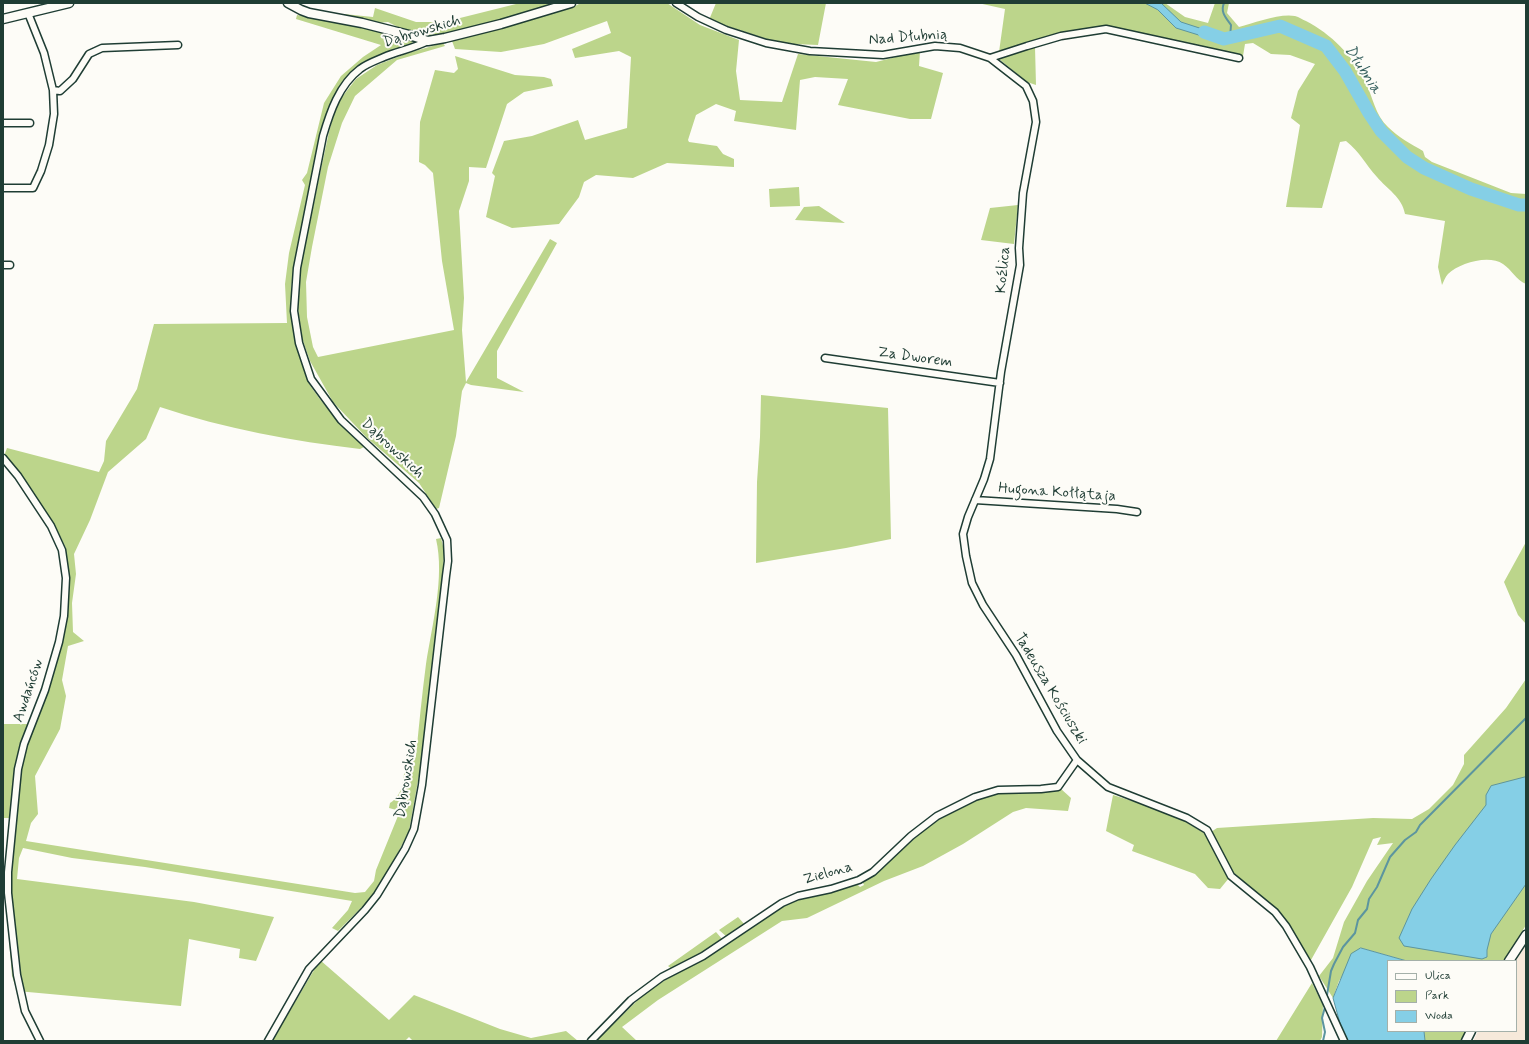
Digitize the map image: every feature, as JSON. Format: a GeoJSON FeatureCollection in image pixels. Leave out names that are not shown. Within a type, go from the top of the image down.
{"type":"FeatureCollection","features":[{"type":"Feature","properties":{"kind":"street"},"geometry":{"type":"LineString","coordinates":[[3,19],[69,3]]}},
{"type":"Feature","properties":{"kind":"street"},"geometry":{"type":"LineString","coordinates":[[288,3],[310,13],[409,34],[428,42]]}},
{"type":"Feature","properties":{"kind":"street","name":"Dąbrowskich"},"geometry":{"type":"LineString","coordinates":[[268,1041],[309,969],[365,910],[384,884],[405,849],[414,830],[422,784],[448,561],[447,540],[435,514],[423,497],[341,420],[311,379],[298,343],[294,311],[297,268],[323,136],[329,116],[337,99],[347,83],[360,69],[385,57],[428,42],[501,24],[571,3]]}},
{"type":"Feature","properties":{"kind":"street","name":"Nad Dłubnią"},"geometry":{"type":"LineString","coordinates":[[676,3],[698,17],[726,30],[766,43],[810,51],[883,55],[935,46],[960,48],[990,58]]}},
{"type":"Feature","properties":{"kind":"street"},"geometry":{"type":"LineString","coordinates":[[3,188],[33,188],[41,171],[49,145],[54,114],[53,90],[44,53],[28,13]]}},
{"type":"Feature","properties":{"kind":"street"},"geometry":{"type":"LineString","coordinates":[[990,58],[1061,36],[1106,29],[1239,58]]}},
{"type":"Feature","properties":{"kind":"street"},"geometry":{"type":"LineString","coordinates":[[53,90],[60,91],[73,79],[89,54],[102,48],[178,45]]}},
{"type":"Feature","properties":{"kind":"street","name":"Koźlica"},"geometry":{"type":"LineString","coordinates":[[975,500],[984,479],[990,459],[1000,383],[1020,265],[1019,248],[1023,193],[1036,122],[1033,101],[1026,86],[990,58]]}},
{"type":"Feature","properties":{"kind":"street"},"geometry":{"type":"LineString","coordinates":[[3,124],[30,123]]}},
{"type":"Feature","properties":{"kind":"street","name":"Za Dworem"},"geometry":{"type":"LineString","coordinates":[[825,358],[1000,383]]}},
{"type":"Feature","properties":{"kind":"street","name":"Awdańców"},"geometry":{"type":"LineString","coordinates":[[3,458],[18,476],[51,526],[62,550],[66,578],[64,616],[59,642],[45,690],[24,744],[18,769],[8,872],[8,893],[17,975],[25,1012],[40,1041]]}},
{"type":"Feature","properties":{"kind":"street","name":"Hugona Kołłątaja"},"geometry":{"type":"LineString","coordinates":[[975,500],[1117,509],[1136,512]]}},
{"type":"Feature","properties":{"kind":"street","name":"Tadeusza Kościuszki"},"geometry":{"type":"LineString","coordinates":[[975,500],[968,517],[964,534],[966,556],[972,583],[983,605],[1016,655],[1057,731],[1077,760],[1108,787],[1187,818],[1208,830],[1231,876],[1274,912],[1286,926],[1310,967],[1344,1041]]}},
{"type":"Feature","properties":{"kind":"street","name":"Zielona"},"geometry":{"type":"LineString","coordinates":[[591,1041],[631,1000],[644,989],[703,956],[782,903],[798,896],[831,890],[859,880],[873,872],[911,836],[937,816],[976,797],[998,790],[1058,787],[1077,760]]}},
{"type":"Feature","properties":{"kind":"street"},"geometry":{"type":"LineString","coordinates":[[1510,960],[1526,935]]}},
{"type":"Feature","properties":{"kind":"street"},"geometry":{"type":"LineString","coordinates":[[1466,1041],[1470,1032]]}},
{"type":"Feature","properties":{"kind":"shaded area"},"geometry":{"type":"Polygon","coordinates":[[[1526,944],[1526,1041],[1473,1041],[1478,1032],[1517,1032],[1517,960],[1526,944]]]}},
{"type":"Feature","properties":{"kind":"green space"},"geometry":{"type":"Polygon","coordinates":[[[520,3],[558,3],[451,33],[427,35],[402,29],[388,22],[378,23],[344,16],[344,14],[373,17],[375,8],[416,22],[444,22],[520,3]]]}},
{"type":"Feature","properties":{"kind":"green space"},"geometry":{"type":"Polygon","coordinates":[[[581,3],[667,3],[700,25],[739,40],[736,71],[740,100],[782,102],[798,54],[876,62],[920,51],[919,66],[943,73],[931,119],[910,119],[838,105],[848,79],[815,77],[800,80],[796,130],[734,121],[736,111],[716,104],[696,115],[688,140],[689,142],[717,146],[723,154],[734,159],[734,167],[667,163],[633,178],[596,175],[584,182],[579,197],[559,224],[512,228],[486,217],[495,176],[492,173],[504,141],[532,136],[578,120],[585,140],[627,128],[631,57],[619,51],[575,58],[572,49],[611,33],[607,21],[544,44],[501,52],[455,49],[452,41],[571,8],[581,3]]]}},
{"type":"Feature","properties":{"kind":"green space"},"geometry":{"type":"Polygon","coordinates":[[[716,3],[826,3],[818,45],[773,41],[709,20],[716,3]]]}},
{"type":"Feature","properties":{"kind":"green space"},"geometry":{"type":"Polygon","coordinates":[[[978,3],[1165,3],[1185,17],[1208,23],[1215,3],[1229,3],[1227,13],[1239,27],[1267,19],[1289,15],[1306,21],[1324,32],[1348,54],[1365,81],[1380,117],[1392,131],[1423,151],[1425,157],[1432,162],[1511,193],[1526,194],[1526,284],[1519,280],[1503,264],[1497,261],[1482,260],[1459,266],[1447,275],[1442,285],[1438,267],[1445,221],[1405,214],[1401,203],[1397,198],[1377,177],[1355,149],[1346,141],[1340,142],[1322,208],[1286,207],[1300,125],[1291,118],[1298,91],[1315,64],[1290,55],[1271,54],[1253,43],[1245,44],[1243,56],[1106,26],[1055,34],[999,52],[1005,9],[978,3]]]}},
{"type":"Feature","properties":{"kind":"green space"},"geometry":{"type":"Polygon","coordinates":[[[297,15],[378,31],[413,42],[410,45],[374,58],[358,68],[344,80],[336,92],[323,126],[318,146],[292,282],[291,303],[294,333],[302,364],[309,383],[330,411],[364,447],[360,449],[284,438],[209,422],[160,407],[146,439],[108,472],[90,520],[74,554],[76,574],[72,603],[73,632],[84,641],[68,646],[62,680],[66,696],[60,729],[35,776],[38,814],[31,823],[26,841],[355,893],[365,892],[374,881],[376,870],[400,811],[389,808],[390,803],[398,796],[402,785],[404,762],[409,756],[414,759],[416,756],[426,664],[437,601],[439,569],[436,539],[441,538],[444,550],[443,579],[421,764],[409,831],[387,874],[368,901],[338,931],[332,928],[348,910],[352,901],[145,867],[72,858],[23,848],[19,858],[17,879],[194,902],[274,917],[256,961],[239,958],[240,949],[189,939],[181,1006],[17,991],[12,976],[4,878],[12,818],[3,818],[3,724],[33,724],[67,601],[66,548],[53,522],[19,473],[4,456],[7,448],[99,472],[104,461],[106,441],[137,389],[154,324],[287,323],[285,284],[289,253],[305,185],[302,180],[307,173],[324,103],[341,76],[363,57],[381,45],[296,19],[297,15]]]}},
{"type":"Feature","properties":{"kind":"green space"},"geometry":{"type":"Polygon","coordinates":[[[443,43],[445,46],[397,60],[355,96],[342,123],[328,167],[306,282],[307,317],[313,347],[318,357],[454,330],[442,261],[433,173],[425,165],[419,162],[420,122],[435,70],[454,73],[458,69],[455,56],[515,75],[544,77],[551,79],[553,86],[524,92],[507,104],[486,168],[469,167],[469,181],[459,211],[464,298],[462,330],[466,382],[550,239],[557,243],[497,351],[497,378],[524,392],[471,385],[466,383],[462,391],[456,436],[439,508],[436,509],[419,483],[367,438],[333,402],[310,361],[302,338],[298,308],[301,266],[321,169],[335,111],[342,97],[356,79],[377,65],[408,53],[443,43]]]}},
{"type":"Feature","properties":{"kind":"green space"},"geometry":{"type":"Polygon","coordinates":[[[1035,47],[1036,85],[1027,82],[999,59],[1035,47]]]}},
{"type":"Feature","properties":{"kind":"green space"},"geometry":{"type":"Polygon","coordinates":[[[799,187],[800,206],[770,207],[769,189],[799,187]]]}},
{"type":"Feature","properties":{"kind":"green space"},"geometry":{"type":"Polygon","coordinates":[[[1018,205],[1014,244],[981,240],[990,208],[1018,205]]]}},
{"type":"Feature","properties":{"kind":"green space"},"geometry":{"type":"Polygon","coordinates":[[[819,206],[845,223],[795,220],[804,207],[819,206]]]}},
{"type":"Feature","properties":{"kind":"green space"},"geometry":{"type":"Polygon","coordinates":[[[761,395],[888,408],[891,539],[756,563],[757,482],[761,395]]]}},
{"type":"Feature","properties":{"kind":"green space"},"geometry":{"type":"Polygon","coordinates":[[[1526,542],[1526,624],[1518,615],[1504,582],[1526,542]]]}},
{"type":"Feature","properties":{"kind":"green space"},"geometry":{"type":"Polygon","coordinates":[[[1526,679],[1526,925],[1505,960],[1403,960],[1361,948],[1339,981],[1333,998],[1319,976],[1333,958],[1344,922],[1367,881],[1393,843],[1377,845],[1381,837],[1373,839],[1352,887],[1311,960],[1308,958],[1288,923],[1272,906],[1233,872],[1211,832],[1217,828],[1373,818],[1412,819],[1429,809],[1453,785],[1464,764],[1464,755],[1506,708],[1526,679]]]}},
{"type":"Feature","properties":{"kind":"green space"},"geometry":{"type":"Polygon","coordinates":[[[1060,788],[1071,798],[1068,811],[1026,808],[1013,812],[963,844],[923,866],[884,881],[807,918],[782,921],[658,1000],[622,1027],[637,1041],[596,1041],[647,991],[703,958],[785,904],[857,884],[860,887],[864,885],[862,881],[880,869],[922,832],[951,810],[990,794],[1006,791],[1048,792],[1060,788]]]}},
{"type":"Feature","properties":{"kind":"green space"},"geometry":{"type":"Polygon","coordinates":[[[1113,795],[1148,806],[1186,822],[1207,835],[1229,878],[1220,889],[1208,888],[1195,874],[1132,851],[1134,845],[1106,831],[1113,795]]]}},
{"type":"Feature","properties":{"kind":"green space"},"geometry":{"type":"Polygon","coordinates":[[[738,917],[745,925],[727,937],[719,930],[738,917]]]}},
{"type":"Feature","properties":{"kind":"green space"},"geometry":{"type":"Polygon","coordinates":[[[716,932],[723,940],[696,958],[673,970],[668,966],[716,932]]]}},
{"type":"Feature","properties":{"kind":"green space"},"geometry":{"type":"Polygon","coordinates":[[[320,960],[389,1020],[414,995],[500,1029],[531,1038],[566,1031],[578,1041],[413,1041],[409,1037],[405,1041],[272,1041],[320,960]]]}},
{"type":"Feature","properties":{"kind":"green space"},"geometry":{"type":"Polygon","coordinates":[[[1312,983],[1323,1005],[1322,1037],[1320,1041],[1276,1041],[1312,983]]]}},
{"type":"Feature","properties":{"kind":"green space"},"geometry":{"type":"Polygon","coordinates":[[[1424,1032],[1466,1032],[1462,1041],[1425,1041],[1424,1032]]]}},
{"type":"Feature","properties":{"kind":"water"},"geometry":{"type":"Polygon","coordinates":[[[1145,3],[1161,3],[1181,22],[1221,35],[1218,41],[1176,28],[1158,10],[1145,3]]]}},
{"type":"Feature","properties":{"kind":"water"},"geometry":{"type":"Polygon","coordinates":[[[1526,777],[1526,884],[1491,934],[1487,957],[1482,959],[1404,946],[1399,938],[1412,909],[1455,845],[1486,805],[1486,795],[1491,786],[1526,777]]]}},
{"type":"Feature","properties":{"kind":"water"},"geometry":{"type":"Polygon","coordinates":[[[1361,948],[1403,960],[1387,960],[1387,1032],[1424,1032],[1425,1041],[1347,1041],[1341,1027],[1333,998],[1351,954],[1361,948]]]}},
{"type":"Feature","properties":{"kind":"waterway"},"geometry":{"type":"LineString","coordinates":[[1224,3],[1223,12],[1231,25],[1230,38]]}},
{"type":"Feature","properties":{"kind":"waterway","name":"Dłubnia"},"geometry":{"type":"LineString","coordinates":[[1204,32],[1224,39],[1280,26],[1326,46],[1345,71],[1381,131],[1407,157],[1424,168],[1471,189],[1519,205],[1526,205]]}},
{"type":"Feature","properties":{"kind":"waterway"},"geometry":{"type":"LineString","coordinates":[[1327,995],[1331,971],[1334,964],[1343,947],[1355,933],[1358,920],[1367,909],[1369,899],[1377,887],[1390,857],[1526,718]]}},
{"type":"Feature","properties":{"kind":"waterway"},"geometry":{"type":"LineString","coordinates":[[1323,1041],[1325,1032],[1322,1018],[1325,1007]]}}]}
